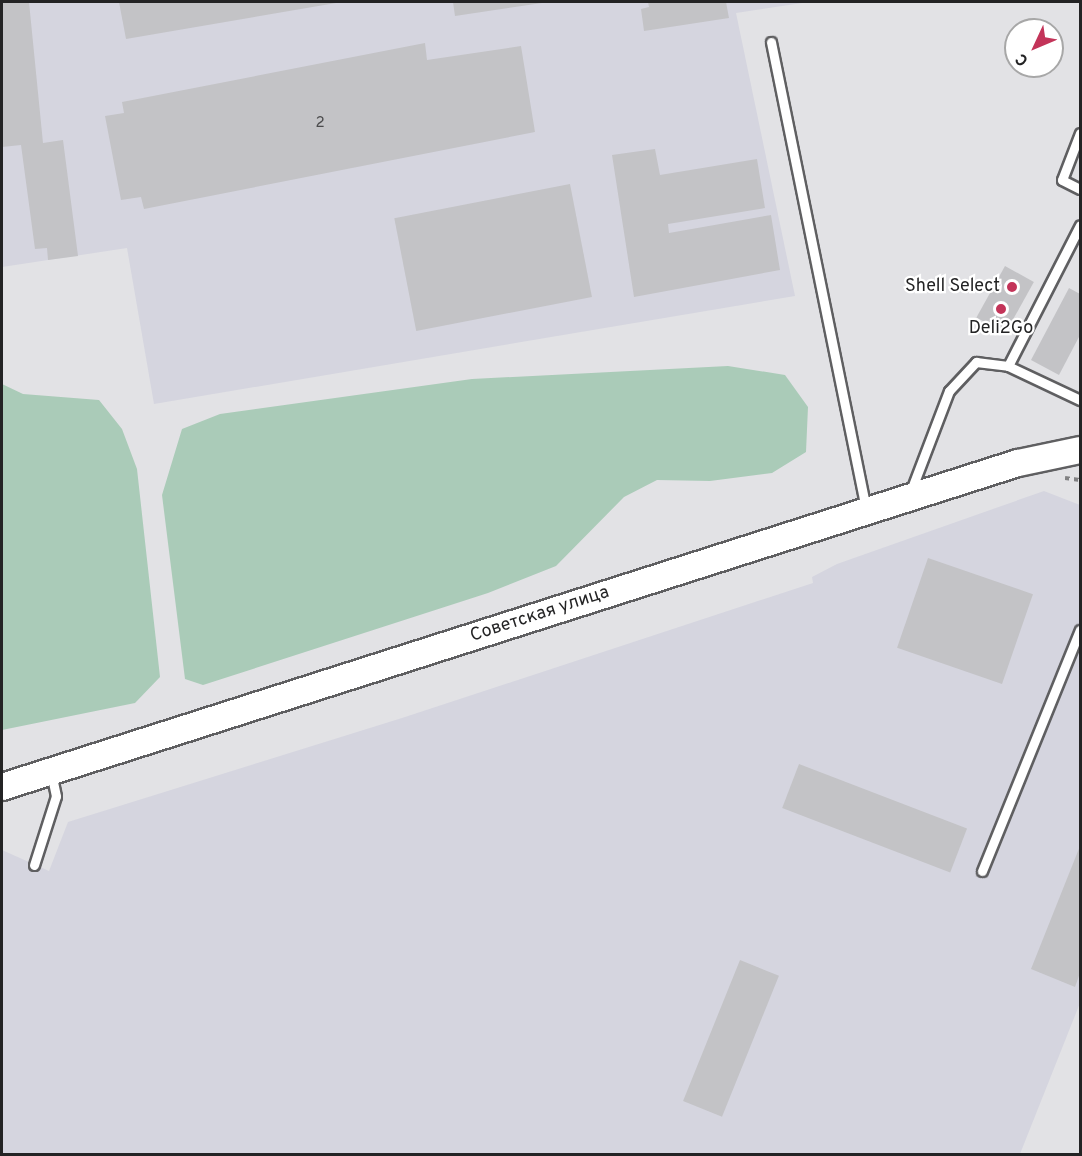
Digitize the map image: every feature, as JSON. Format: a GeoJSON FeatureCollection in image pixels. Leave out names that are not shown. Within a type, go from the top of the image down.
{"type":"FeatureCollection","features":[{"type":"Feature","properties":{"kind":"street","name":"Советская улица"},"geometry":{"type":"LineString","coordinates":[[2,787],[1018,463],[1080,450]]}},
{"type":"Feature","properties":{"kind":"lane"},"geometry":{"type":"LineString","coordinates":[[771,42],[866,511]]}},
{"type":"Feature","properties":{"kind":"lane"},"geometry":{"type":"LineString","coordinates":[[1080,133],[1062,180],[1080,189]]}},
{"type":"Feature","properties":{"kind":"lane"},"geometry":{"type":"LineString","coordinates":[[1008,366],[1080,225]]}},
{"type":"Feature","properties":{"kind":"lane"},"geometry":{"type":"LineString","coordinates":[[909,498],[949,391],[975,362],[1008,366],[1080,400]]}},
{"type":"Feature","properties":{"kind":"lane"},"geometry":{"type":"LineString","coordinates":[[982,871],[1080,630]]}},
{"type":"Feature","properties":{"kind":"lane"},"geometry":{"type":"LineString","coordinates":[[34,865],[56,796],[51,771]]}},
{"type":"Feature","properties":{"kind":"shaded area"},"geometry":{"type":"Polygon","coordinates":[[[2,2],[809,2],[736,13],[795,296],[154,404],[127,248],[2,267],[2,2]]]}},
{"type":"Feature","properties":{"kind":"shaded area"},"geometry":{"type":"Polygon","coordinates":[[[1044,491],[1080,505],[1080,1003],[1020,1154],[2,1154],[2,850],[49,871],[68,822],[402,718],[813,583],[812,577],[837,564],[1044,491]]]}},
{"type":"Feature","properties":{"kind":"green space"},"geometry":{"type":"Polygon","coordinates":[[[728,366],[785,375],[808,407],[806,452],[772,473],[710,481],[657,480],[624,497],[556,566],[488,593],[203,685],[185,679],[162,495],[182,429],[220,414],[472,379],[728,366]]]}},
{"type":"Feature","properties":{"kind":"green space"},"geometry":{"type":"Polygon","coordinates":[[[2,384],[23,394],[99,400],[122,429],[137,469],[160,677],[135,703],[2,730],[2,384]]]}},
{"type":"Feature","properties":{"kind":"building"},"geometry":{"type":"Polygon","coordinates":[[[2,2],[29,2],[43,143],[63,140],[78,256],[48,260],[47,248],[35,249],[21,145],[2,147],[2,2]]]}},
{"type":"Feature","properties":{"kind":"building"},"geometry":{"type":"Polygon","coordinates":[[[119,2],[336,2],[336,3],[126,39],[119,2]]]}},
{"type":"Feature","properties":{"kind":"building"},"geometry":{"type":"Polygon","coordinates":[[[453,2],[542,2],[542,3],[455,16],[453,2]]]}},
{"type":"Feature","properties":{"kind":"building"},"geometry":{"type":"Polygon","coordinates":[[[648,2],[726,2],[729,18],[644,31],[641,9],[649,7],[648,2]]]}},
{"type":"Feature","properties":{"kind":"building"},"geometry":{"type":"Polygon","coordinates":[[[425,43],[427,60],[521,46],[535,132],[144,209],[141,197],[121,200],[105,116],[124,113],[122,102],[425,43]]]}},
{"type":"Feature","properties":{"kind":"building"},"geometry":{"type":"Polygon","coordinates":[[[655,149],[660,175],[757,159],[765,208],[668,224],[669,233],[771,215],[780,270],[634,297],[612,155],[655,149]]]}},
{"type":"Feature","properties":{"kind":"building"},"geometry":{"type":"Polygon","coordinates":[[[570,184],[592,297],[416,331],[394,218],[570,184]]]}},
{"type":"Feature","properties":{"kind":"building"},"geometry":{"type":"Polygon","coordinates":[[[1005,266],[1034,282],[1005,334],[976,318],[1005,266]]]}},
{"type":"Feature","properties":{"kind":"building"},"geometry":{"type":"Polygon","coordinates":[[[1069,288],[1080,294],[1080,335],[1059,375],[1031,360],[1069,288]]]}},
{"type":"Feature","properties":{"kind":"building"},"geometry":{"type":"Polygon","coordinates":[[[928,558],[1033,594],[1002,684],[897,648],[928,558]]]}},
{"type":"Feature","properties":{"kind":"building"},"geometry":{"type":"Polygon","coordinates":[[[799,764],[967,829],[950,872],[782,808],[799,764]]]}},
{"type":"Feature","properties":{"kind":"building"},"geometry":{"type":"Polygon","coordinates":[[[1080,846],[1080,973],[1075,987],[1031,969],[1080,846]]]}},
{"type":"Feature","properties":{"kind":"building"},"geometry":{"type":"Polygon","coordinates":[[[740,960],[779,976],[722,1117],[683,1101],[740,960]]]}},
{"type":"Feature","properties":{"kind":"place","name":"Shell Select"},"geometry":{"type":"Point","coordinates":[1012,287]}},
{"type":"Feature","properties":{"kind":"place","name":"Deli2Go"},"geometry":{"type":"Point","coordinates":[1001,309]}}]}
